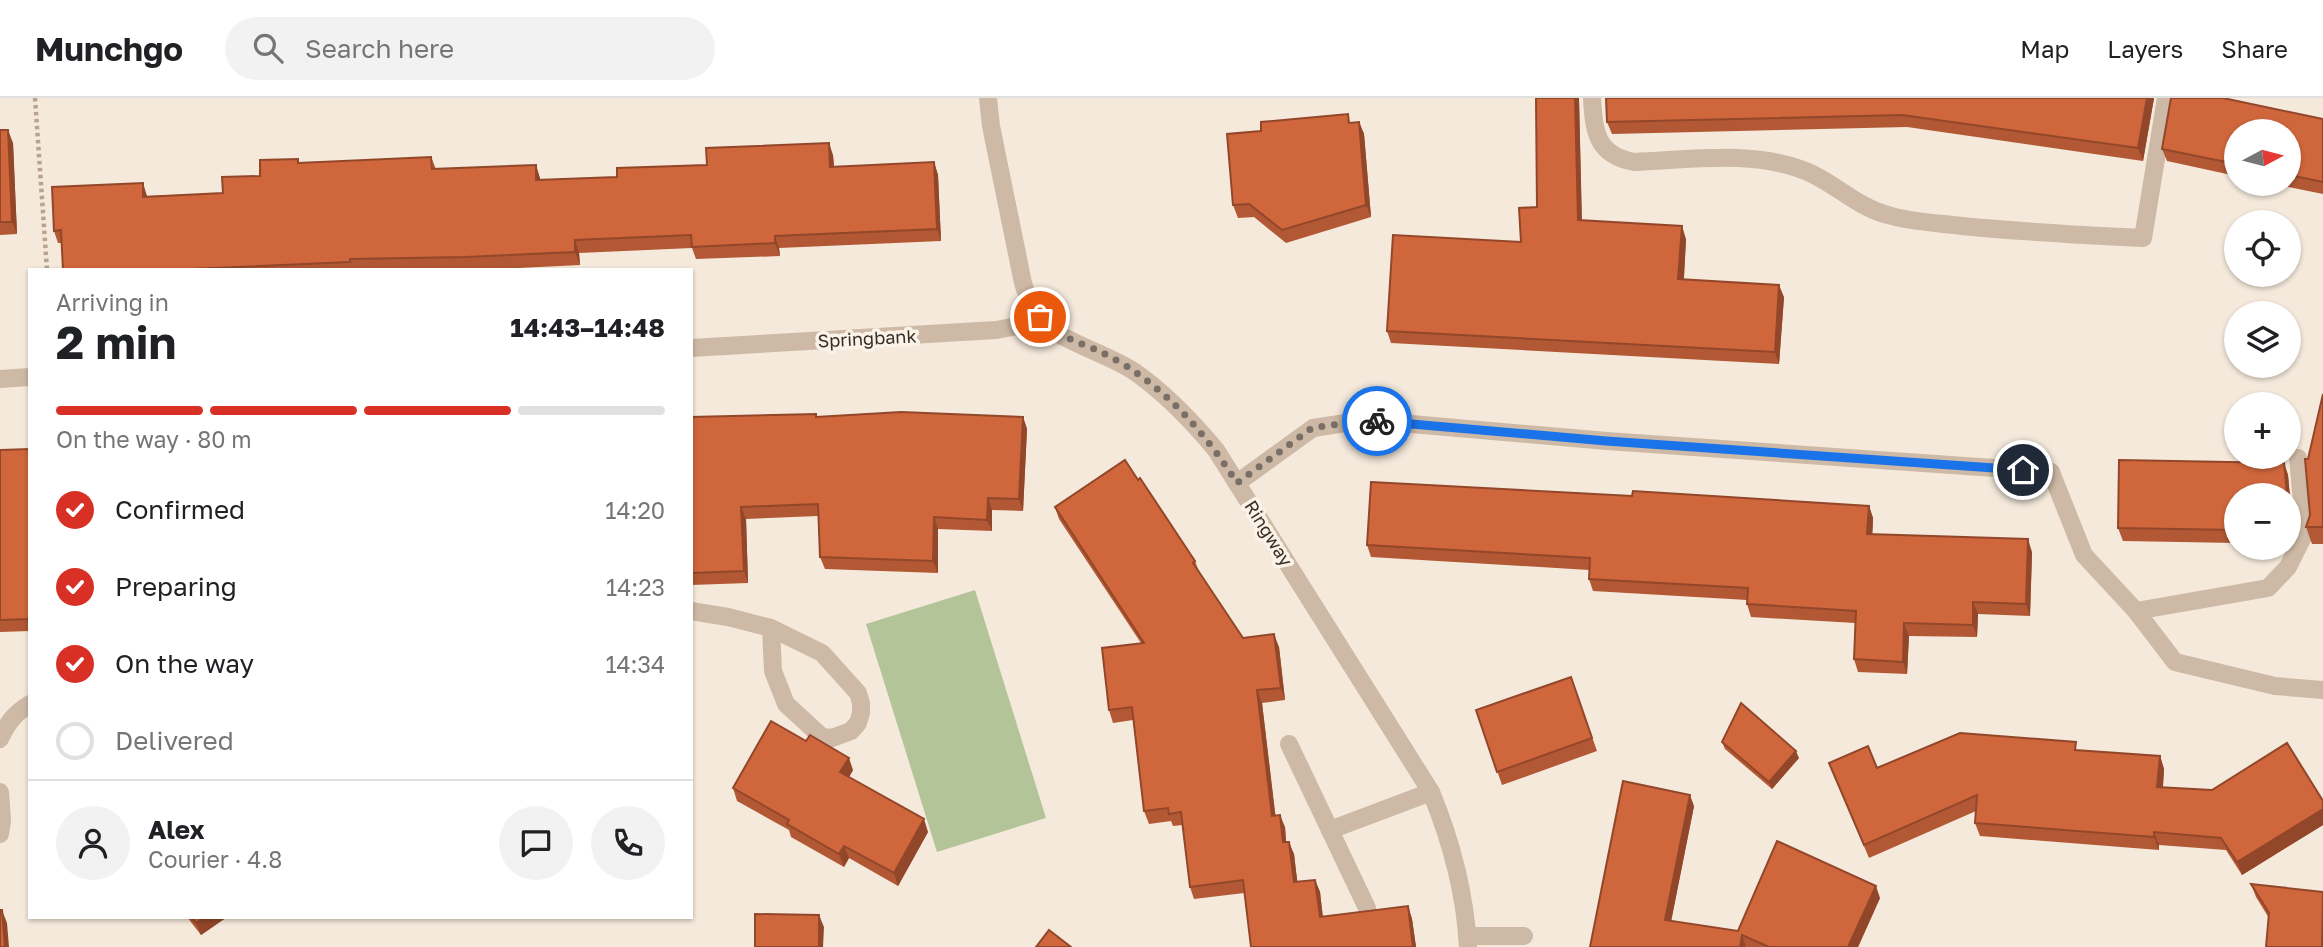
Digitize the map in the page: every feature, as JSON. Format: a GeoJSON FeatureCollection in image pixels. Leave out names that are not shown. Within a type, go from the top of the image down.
{"type":"FeatureCollection","features":[{"type":"Feature","properties":{"kind":"street","name":"Ringway"},"geometry":{"type":"LineString","coordinates":[[988,98],[991,126],[1023,282],[1031,305],[1045,324],[1065,337],[1134,371],[1164,394],[1192,421],[1216,450],[1431,792],[1448,831],[1460,873],[1468,942]]}},
{"type":"Feature","properties":{"kind":"street"},"geometry":{"type":"LineString","coordinates":[[1592,98],[1593,124],[1597,136],[1602,146],[1622,160],[1773,160],[1805,170],[1859,203],[1886,215],[2015,232],[2143,238],[2166,98]]}},
{"type":"Feature","properties":{"kind":"street","name":"Springbank"},"geometry":{"type":"LineString","coordinates":[[693,348],[996,330],[1017,326],[1040,317]]}},
{"type":"Feature","properties":{"kind":"street"},"geometry":{"type":"LineString","coordinates":[[0,379],[28,377]]}},
{"type":"Feature","properties":{"kind":"street"},"geometry":{"type":"LineString","coordinates":[[1237,483],[1312,428],[1365,420],[1606,441],[2051,472],[2084,555],[2136,611],[2175,662],[2275,686],[2323,691]]}},
{"type":"Feature","properties":{"kind":"street"},"geometry":{"type":"LineString","coordinates":[[2136,611],[2268,588],[2288,567],[2305,533],[2299,469]]}},
{"type":"Feature","properties":{"kind":"street"},"geometry":{"type":"LineString","coordinates":[[693,611],[771,628],[822,653],[858,693],[861,703],[858,723],[851,730],[832,738],[822,737],[786,704],[773,671],[771,628]]}},
{"type":"Feature","properties":{"kind":"street"},"geometry":{"type":"LineString","coordinates":[[0,739],[7,724],[17,712],[28,705]]}},
{"type":"Feature","properties":{"kind":"street"},"geometry":{"type":"LineString","coordinates":[[1289,744],[1367,908]]}},
{"type":"Feature","properties":{"kind":"street"},"geometry":{"type":"LineString","coordinates":[[0,792],[0,834]]}},
{"type":"Feature","properties":{"kind":"street"},"geometry":{"type":"LineString","coordinates":[[1330,830],[1431,792]]}},
{"type":"Feature","properties":{"kind":"street"},"geometry":{"type":"LineString","coordinates":[[1468,942],[1524,936]]}},
{"type":"Feature","properties":{"kind":"path"},"geometry":{"type":"LineString","coordinates":[[35,98],[47,268]]}},
{"type":"Feature","properties":{"kind":"green space"},"geometry":{"type":"Polygon","coordinates":[[[975,590],[1046,818],[937,852],[866,624],[975,590]]]}},
{"type":"Feature","properties":{"kind":"building"},"geometry":{"type":"Polygon","coordinates":[[[1536,98],[1575,98],[1578,220],[1682,226],[1678,279],[1779,285],[1775,352],[1387,331],[1393,235],[1521,242],[1519,208],[1537,207],[1536,98]]]}},
{"type":"Feature","properties":{"kind":"building"},"geometry":{"type":"Polygon","coordinates":[[[1606,98],[2147,98],[2138,148],[1902,115],[1607,122],[1606,98]]]}},
{"type":"Feature","properties":{"kind":"building"},"geometry":{"type":"Polygon","coordinates":[[[2171,98],[2223,98],[2323,119],[2323,182],[2301,177],[2301,119],[2224,119],[2224,162],[2162,149],[2171,98]]]}},
{"type":"Feature","properties":{"kind":"building"},"geometry":{"type":"Polygon","coordinates":[[[1348,114],[1349,123],[1359,122],[1366,205],[1282,230],[1249,204],[1233,205],[1227,134],[1261,131],[1261,122],[1348,114]]]}},
{"type":"Feature","properties":{"kind":"building"},"geometry":{"type":"Polygon","coordinates":[[[0,130],[8,130],[12,222],[0,222],[0,130]]]}},
{"type":"Feature","properties":{"kind":"building"},"geometry":{"type":"Polygon","coordinates":[[[829,143],[830,167],[934,162],[937,229],[775,236],[775,243],[692,247],[691,235],[575,240],[575,252],[350,259],[350,262],[214,268],[63,268],[61,230],[54,231],[52,187],[143,183],[143,197],[223,193],[222,177],[260,176],[260,160],[298,159],[298,163],[431,157],[432,169],[536,165],[536,180],[617,177],[617,168],[707,165],[706,148],[829,143]]]}},
{"type":"Feature","properties":{"kind":"building"},"geometry":{"type":"Polygon","coordinates":[[[2323,394],[2323,527],[2306,527],[2310,515],[2305,459],[2308,459],[2323,394]]]}},
{"type":"Feature","properties":{"kind":"building"},"geometry":{"type":"Polygon","coordinates":[[[901,412],[1023,417],[1019,499],[988,498],[987,520],[934,517],[933,561],[820,557],[818,504],[741,507],[744,571],[693,573],[693,417],[816,414],[816,417],[901,412]]]}},
{"type":"Feature","properties":{"kind":"building"},"geometry":{"type":"Polygon","coordinates":[[[28,449],[28,619],[0,620],[0,450],[28,449]]]}},
{"type":"Feature","properties":{"kind":"building"},"geometry":{"type":"Polygon","coordinates":[[[1125,460],[1138,480],[1140,478],[1243,638],[1274,634],[1281,688],[1257,690],[1272,816],[1280,815],[1283,842],[1289,842],[1294,882],[1315,880],[1320,917],[1408,906],[1413,947],[1251,947],[1243,880],[1190,887],[1181,812],[1169,814],[1168,808],[1144,811],[1132,707],[1109,710],[1102,648],[1144,643],[1055,507],[1125,460]]]}},
{"type":"Feature","properties":{"kind":"building"},"geometry":{"type":"Polygon","coordinates":[[[2119,460],[2224,462],[2224,469],[2285,469],[2286,483],[2224,483],[2224,530],[2118,528],[2119,460]]]}},
{"type":"Feature","properties":{"kind":"building"},"geometry":{"type":"Polygon","coordinates":[[[1371,482],[1632,496],[1633,491],[1869,506],[1867,534],[2028,539],[2026,604],[1973,602],[1973,625],[1904,623],[1903,662],[1854,659],[1856,611],[1747,604],[1748,588],[1589,579],[1590,558],[1367,545],[1371,482]]]}},
{"type":"Feature","properties":{"kind":"building"},"geometry":{"type":"Polygon","coordinates":[[[1571,677],[1592,738],[1497,772],[1476,710],[1571,677]]]}},
{"type":"Feature","properties":{"kind":"building"},"geometry":{"type":"Polygon","coordinates":[[[1741,703],[1796,751],[1769,782],[1722,742],[1741,703]]]}},
{"type":"Feature","properties":{"kind":"building"},"geometry":{"type":"Polygon","coordinates":[[[771,721],[806,741],[810,735],[849,758],[840,772],[924,819],[894,873],[844,846],[839,854],[787,824],[789,820],[733,788],[771,721]]]}},
{"type":"Feature","properties":{"kind":"building"},"geometry":{"type":"Polygon","coordinates":[[[1960,733],[2076,742],[2075,750],[2160,756],[2157,787],[2212,790],[2287,743],[2323,801],[2323,809],[2237,862],[2221,838],[2154,832],[2154,837],[1975,823],[1977,795],[1864,845],[1829,763],[1868,746],[1877,768],[1960,733]]]}},
{"type":"Feature","properties":{"kind":"building"},"geometry":{"type":"Polygon","coordinates":[[[1623,781],[1690,795],[1665,920],[1738,931],[1777,841],[1876,886],[1848,947],[1769,947],[1742,935],[1740,947],[1590,947],[1623,781]]]}},
{"type":"Feature","properties":{"kind":"building"},"geometry":{"type":"Polygon","coordinates":[[[2251,884],[2323,892],[2322,947],[2266,947],[2269,913],[2251,884]]]}},
{"type":"Feature","properties":{"kind":"building"},"geometry":{"type":"Polygon","coordinates":[[[2,910],[5,947],[0,947],[2,910]]]}},
{"type":"Feature","properties":{"kind":"building"},"geometry":{"type":"Polygon","coordinates":[[[755,914],[819,915],[819,947],[755,947],[755,914]]]}},
{"type":"Feature","properties":{"kind":"building"},"geometry":{"type":"Polygon","coordinates":[[[1049,930],[1071,947],[1036,947],[1049,930]]]}},
{"type":"Feature","properties":{"kind":"way so far"},"geometry":{"type":"LineString","coordinates":[[1040,317],[1045,324],[1065,337],[1134,371],[1164,394],[1192,421],[1216,450],[1237,483],[1312,428],[1365,420],[1377,421]]}},
{"type":"Feature","properties":{"kind":"route"},"geometry":{"type":"LineString","coordinates":[[1377,421],[1606,441],[2023,470]]}}]}
